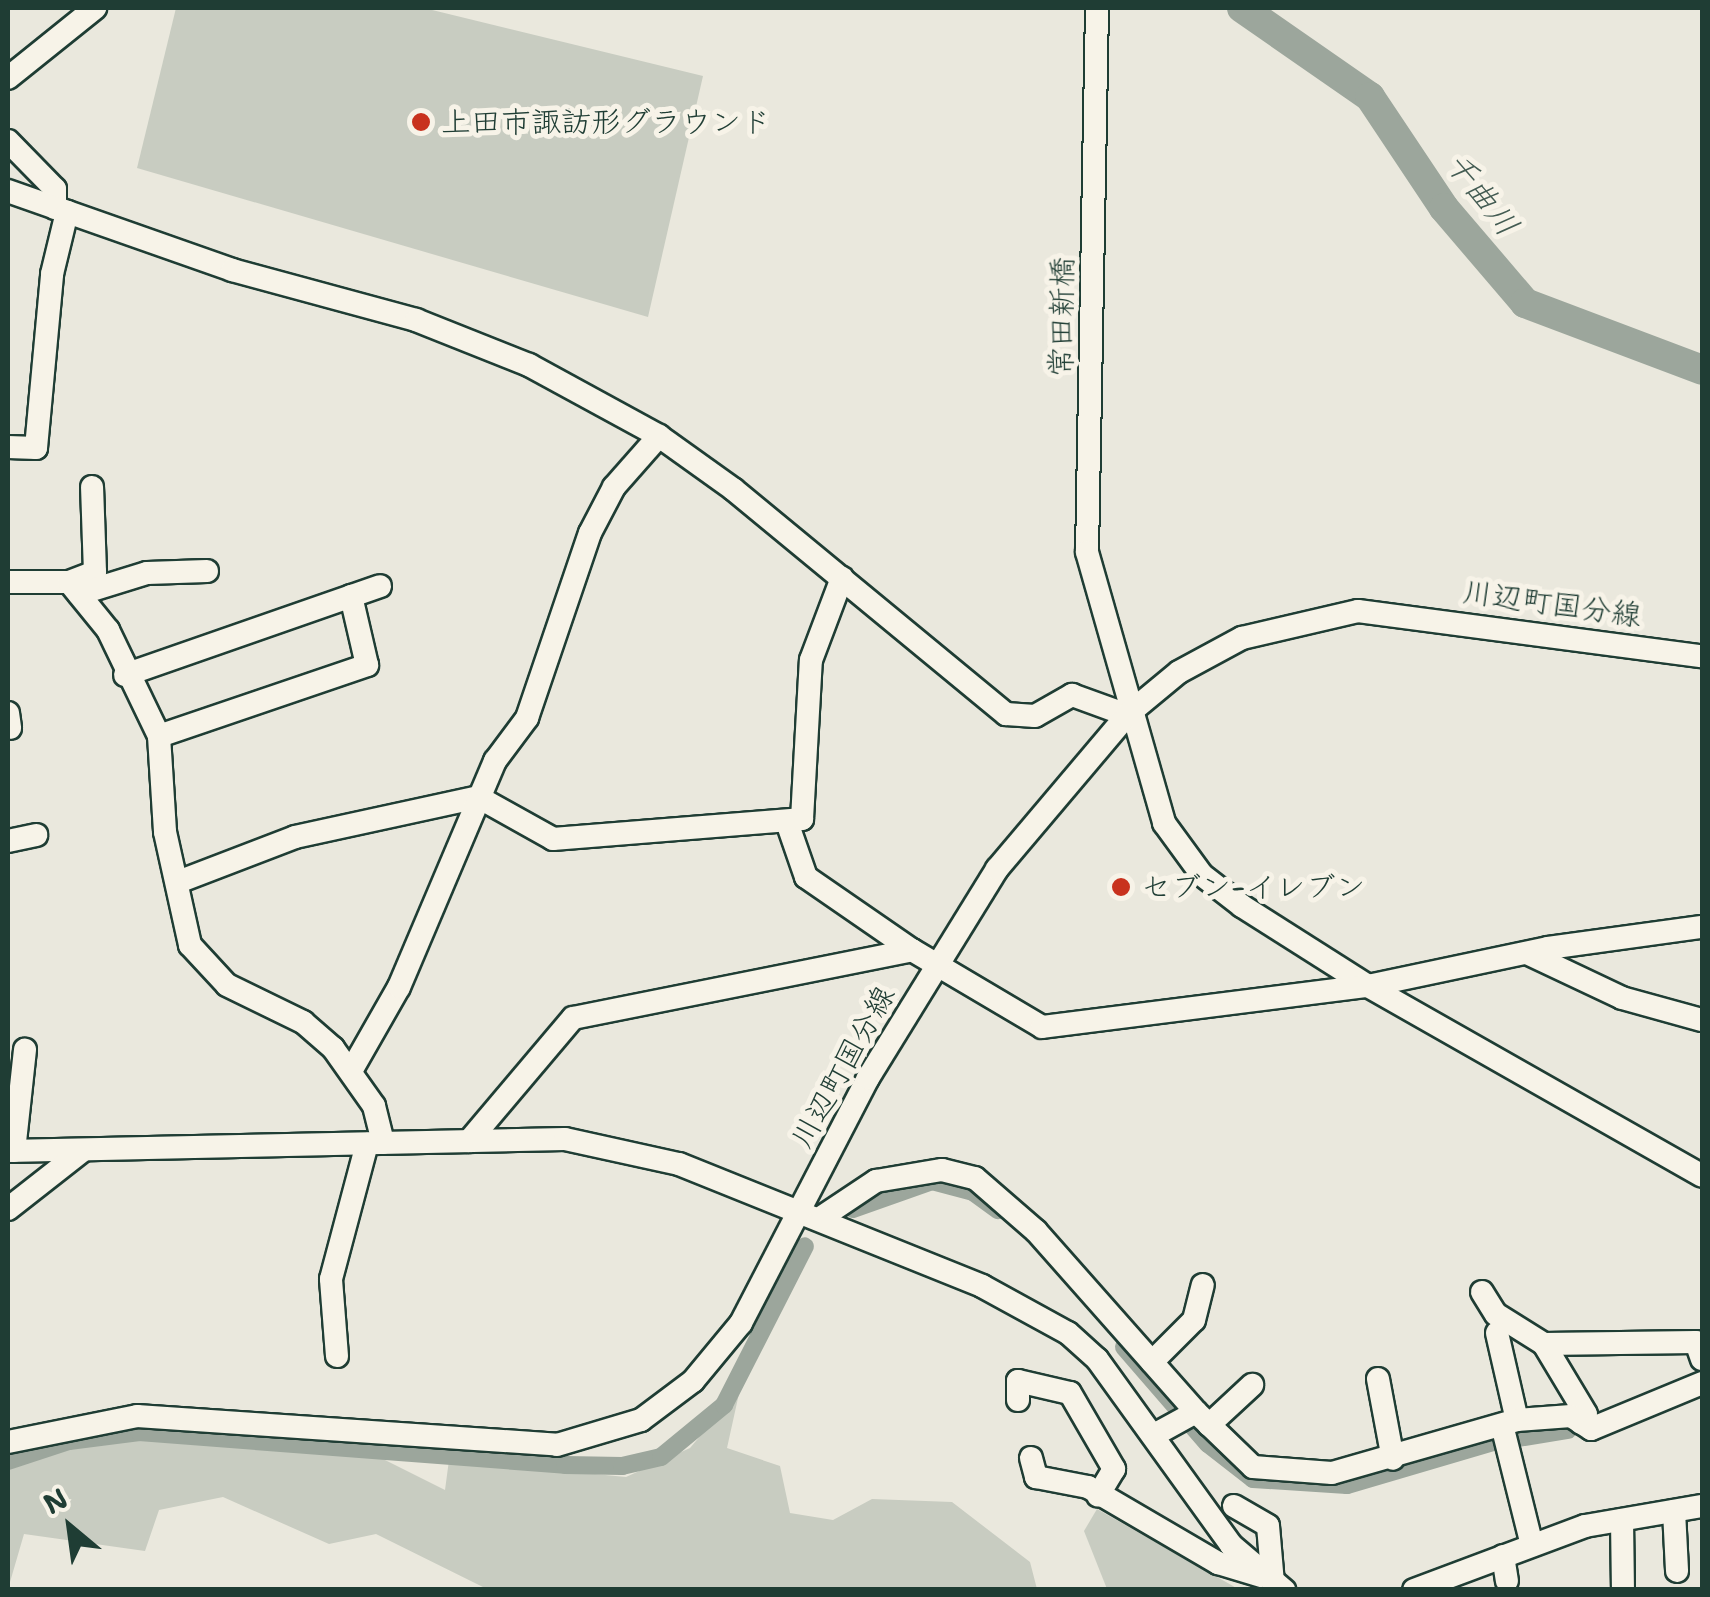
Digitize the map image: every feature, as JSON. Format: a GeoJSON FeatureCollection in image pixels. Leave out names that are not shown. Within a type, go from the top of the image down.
{"type":"FeatureCollection","features":[{"type":"Feature","properties":{"kind":"street"},"geometry":{"type":"LineString","coordinates":[[8,78],[96,8]]}},
{"type":"Feature","properties":{"kind":"street","name":"常田新橋"},"geometry":{"type":"LineString","coordinates":[[1098,8],[1087,552],[1152,798],[1202,875],[1368,986],[1702,1176]]}},
{"type":"Feature","properties":{"kind":"street"},"geometry":{"type":"LineString","coordinates":[[8,142],[55,188],[61,210],[36,448],[8,448]]}},
{"type":"Feature","properties":{"kind":"street"},"geometry":{"type":"LineString","coordinates":[[8,191],[484,346],[659,436],[842,578],[1006,714],[1035,716],[1072,695],[1127,715]]}},
{"type":"Feature","properties":{"kind":"street"},"geometry":{"type":"LineString","coordinates":[[351,1071],[399,987],[478,797],[527,718],[590,533],[614,487],[659,436]]}},
{"type":"Feature","properties":{"kind":"street"},"geometry":{"type":"LineString","coordinates":[[74,588],[95,572],[92,487]]}},
{"type":"Feature","properties":{"kind":"street"},"geometry":{"type":"LineString","coordinates":[[8,582],[74,588],[148,573],[207,571]]}},
{"type":"Feature","properties":{"kind":"street"},"geometry":{"type":"LineString","coordinates":[[178,882],[296,837],[478,797],[553,839],[788,825],[802,819],[812,660],[842,578]]}},
{"type":"Feature","properties":{"kind":"street"},"geometry":{"type":"LineString","coordinates":[[125,675],[380,586]]}},
{"type":"Feature","properties":{"kind":"street"},"geometry":{"type":"LineString","coordinates":[[74,588],[108,630],[125,675],[159,736],[165,832],[200,960],[255,1002],[302,1022],[351,1071],[374,1106],[375,1143],[331,1280],[337,1356]]}},
{"type":"Feature","properties":{"kind":"street"},"geometry":{"type":"LineString","coordinates":[[159,736],[367,666],[352,596]]}},
{"type":"Feature","properties":{"kind":"street","name":"川辺町国分線"},"geometry":{"type":"LineString","coordinates":[[8,1442],[136,1416],[540,1446],[594,1438],[666,1405],[720,1354],[809,1215],[936,960],[998,869],[1127,715],[1208,652],[1330,612],[1405,613],[1702,656]]}},
{"type":"Feature","properties":{"kind":"street"},"geometry":{"type":"LineString","coordinates":[[788,825],[806,877],[912,950],[936,960],[1042,1027],[1368,986],[1527,953],[1702,927]]}},
{"type":"Feature","properties":{"kind":"street"},"geometry":{"type":"LineString","coordinates":[[8,842],[36,835]]}},
{"type":"Feature","properties":{"kind":"street"},"geometry":{"type":"LineString","coordinates":[[469,1141],[572,1018],[912,950]]}},
{"type":"Feature","properties":{"kind":"street"},"geometry":{"type":"LineString","coordinates":[[1527,953],[1622,998],[1702,1020]]}},
{"type":"Feature","properties":{"kind":"street"},"geometry":{"type":"LineString","coordinates":[[24,1050],[10,1151],[597,1141],[809,1215],[1037,1313],[1097,1359],[1231,1545],[1274,1583]]}},
{"type":"Feature","properties":{"kind":"street"},"geometry":{"type":"LineString","coordinates":[[8,1210],[82,1151]]}},
{"type":"Feature","properties":{"kind":"street"},"geometry":{"type":"LineString","coordinates":[[809,1215],[876,1181],[942,1170],[975,1178],[1001,1194],[1152,1362],[1193,1419],[1253,1467],[1332,1473],[1507,1424],[1571,1416],[1591,1429],[1632,1418],[1702,1383]]}},
{"type":"Feature","properties":{"kind":"street"},"geometry":{"type":"LineString","coordinates":[[1152,1362],[1194,1320],[1202,1285]]}},
{"type":"Feature","properties":{"kind":"street"},"geometry":{"type":"LineString","coordinates":[[1482,1292],[1496,1314],[1544,1344],[1586,1414],[1582,1423]]}},
{"type":"Feature","properties":{"kind":"street"},"geometry":{"type":"LineString","coordinates":[[1497,1333],[1515,1477],[1532,1545]]}},
{"type":"Feature","properties":{"kind":"street"},"geometry":{"type":"LineString","coordinates":[[1544,1344],[1696,1342],[1702,1358]]}},
{"type":"Feature","properties":{"kind":"street"},"geometry":{"type":"LineString","coordinates":[[1378,1379],[1393,1459]]}},
{"type":"Feature","properties":{"kind":"street"},"geometry":{"type":"LineString","coordinates":[[1018,1400],[1018,1381],[1070,1393],[1114,1469],[1098,1496]]}},
{"type":"Feature","properties":{"kind":"street"},"geometry":{"type":"LineString","coordinates":[[1154,1435],[1193,1419],[1252,1385]]}},
{"type":"Feature","properties":{"kind":"street"},"geometry":{"type":"LineString","coordinates":[[1031,1458],[1036,1477],[1098,1496],[1218,1564],[1274,1583]]}},
{"type":"Feature","properties":{"kind":"street"},"geometry":{"type":"LineString","coordinates":[[1234,1506],[1268,1526],[1274,1583]]}},
{"type":"Feature","properties":{"kind":"street"},"geometry":{"type":"LineString","coordinates":[[1414,1590],[1532,1545],[1622,1520],[1702,1506]]}},
{"type":"Feature","properties":{"kind":"street"},"geometry":{"type":"LineString","coordinates":[[1674,1511],[1677,1571]]}},
{"type":"Feature","properties":{"kind":"street"},"geometry":{"type":"LineString","coordinates":[[1622,1520],[1623,1590]]}},
{"type":"Feature","properties":{"kind":"street"},"geometry":{"type":"LineString","coordinates":[[1503,1556],[1507,1582]]}},
{"type":"Feature","properties":{"kind":"shaded area","name":"上田市諏訪形グラウンド"},"geometry":{"type":"Polygon","coordinates":[[[176,8],[424,8],[703,76],[648,317],[137,168],[176,8]]]}},
{"type":"Feature","properties":{"kind":"shaded area"},"geometry":{"type":"Polygon","coordinates":[[[740,1389],[727,1448],[780,1466],[790,1513],[833,1520],[872,1499],[952,1502],[1030,1562],[1037,1589],[487,1589],[376,1534],[329,1544],[223,1497],[159,1510],[145,1551],[24,1534],[8,1589],[8,1465],[71,1443],[176,1435],[371,1453],[445,1490],[449,1460],[626,1477],[690,1448],[740,1389]]]}},
{"type":"Feature","properties":{"kind":"shaded area"},"geometry":{"type":"Polygon","coordinates":[[[1097,1509],[1237,1589],[1107,1589],[1084,1531],[1097,1509]]]}},
{"type":"Feature","properties":{"kind":"waterway","name":"千曲川"},"geometry":{"type":"LineString","coordinates":[[1242,8],[1370,97],[1444,208],[1525,303],[1702,370]]}},
{"type":"Feature","properties":{"kind":"waterway"},"geometry":{"type":"LineString","coordinates":[[853,1209],[932,1181],[973,1192],[998,1210]]}},
{"type":"Feature","properties":{"kind":"waterway"},"geometry":{"type":"LineString","coordinates":[[8,1461],[69,1441],[139,1432],[565,1465],[622,1466],[661,1457],[724,1405],[805,1246]]}},
{"type":"Feature","properties":{"kind":"waterway"},"geometry":{"type":"LineString","coordinates":[[1124,1347],[1208,1444],[1253,1479],[1347,1485],[1493,1442],[1568,1430]]}},
{"type":"Feature","properties":{"kind":"place","name":"上田市諏訪形グラウンド"},"geometry":{"type":"Point","coordinates":[421,122]}},
{"type":"Feature","properties":{"kind":"place","name":"セブン-イレブン"},"geometry":{"type":"Point","coordinates":[1121,887]}}]}
